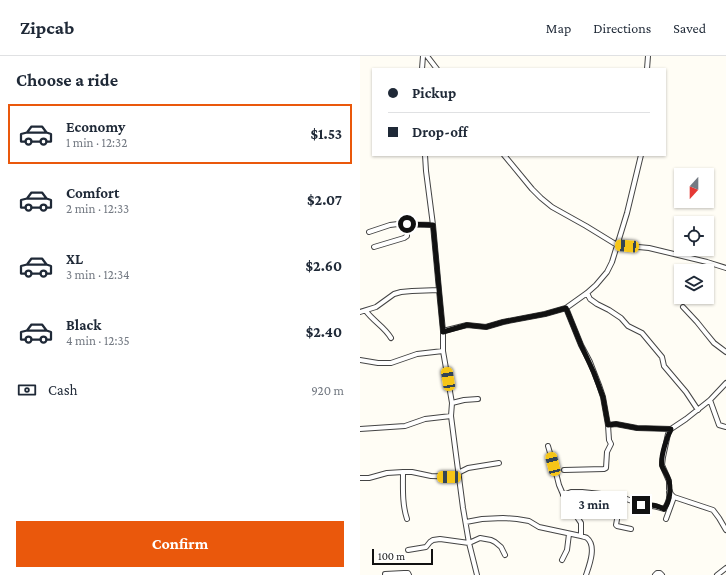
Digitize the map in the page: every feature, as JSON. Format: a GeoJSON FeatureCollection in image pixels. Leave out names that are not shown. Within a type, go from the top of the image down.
{"type":"FeatureCollection","features":[{"type":"Feature","properties":{"kind":"street"},"geometry":{"type":"LineString","coordinates":[[422,56],[422,68]]}},
{"type":"Feature","properties":{"kind":"street"},"geometry":{"type":"LineString","coordinates":[[427,56],[436,68]]}},
{"type":"Feature","properties":{"kind":"street"},"geometry":{"type":"LineString","coordinates":[[647,68],[648,56]]}},
{"type":"Feature","properties":{"kind":"street"},"geometry":{"type":"LineString","coordinates":[[425,156],[443,332],[443,351],[452,404],[451,416],[458,475],[463,508],[477,575]]}},
{"type":"Feature","properties":{"kind":"street"},"geometry":{"type":"LineString","coordinates":[[505,156],[532,189],[552,207],[616,245],[649,248],[726,268]]}},
{"type":"Feature","properties":{"kind":"street"},"geometry":{"type":"LineString","coordinates":[[443,332],[467,325],[486,327],[566,308],[596,285],[608,272],[612,262],[627,213],[641,156]]}},
{"type":"Feature","properties":{"kind":"street"},"geometry":{"type":"LineString","coordinates":[[374,247],[407,236],[407,224]]}},
{"type":"Feature","properties":{"kind":"street"},"geometry":{"type":"LineString","coordinates":[[369,232],[390,225],[433,225]]}},
{"type":"Feature","properties":{"kind":"street"},"geometry":{"type":"LineString","coordinates":[[360,312],[376,307],[394,294],[401,292],[439,290]]}},
{"type":"Feature","properties":{"kind":"street"},"geometry":{"type":"LineString","coordinates":[[587,293],[590,299],[621,318],[628,326],[642,334],[662,357],[664,366],[686,392],[698,410]]}},
{"type":"Feature","properties":{"kind":"street"},"geometry":{"type":"LineString","coordinates":[[683,307],[714,343],[726,352]]}},
{"type":"Feature","properties":{"kind":"street"},"geometry":{"type":"LineString","coordinates":[[564,470],[606,468],[607,452],[611,444],[609,440],[603,397],[590,362],[581,345],[566,308]]}},
{"type":"Feature","properties":{"kind":"street"},"geometry":{"type":"LineString","coordinates":[[366,311],[388,332],[391,338]]}},
{"type":"Feature","properties":{"kind":"street"},"geometry":{"type":"LineString","coordinates":[[360,360],[378,363],[391,363],[417,354],[443,351]]}},
{"type":"Feature","properties":{"kind":"street"},"geometry":{"type":"LineString","coordinates":[[563,495],[571,492],[601,494],[621,497],[646,506],[650,505],[664,509],[670,497],[669,481],[662,465],[662,457],[668,434],[671,429],[710,400],[726,382]]}},
{"type":"Feature","properties":{"kind":"street"},"geometry":{"type":"LineString","coordinates":[[452,404],[464,400],[478,399]]}},
{"type":"Feature","properties":{"kind":"street"},"geometry":{"type":"LineString","coordinates":[[710,400],[719,425],[726,427]]}},
{"type":"Feature","properties":{"kind":"street"},"geometry":{"type":"LineString","coordinates":[[360,428],[405,426],[425,419],[451,416]]}},
{"type":"Feature","properties":{"kind":"street"},"geometry":{"type":"LineString","coordinates":[[608,425],[616,424],[637,428],[671,429]]}},
{"type":"Feature","properties":{"kind":"street"},"geometry":{"type":"LineString","coordinates":[[548,446],[558,485],[581,523],[581,536]]}},
{"type":"Feature","properties":{"kind":"street"},"geometry":{"type":"LineString","coordinates":[[360,478],[369,478],[387,473],[402,472],[412,472],[432,476],[458,475],[468,468],[499,463]]}},
{"type":"Feature","properties":{"kind":"street"},"geometry":{"type":"LineString","coordinates":[[402,472],[403,494],[407,519]]}},
{"type":"Feature","properties":{"kind":"street"},"geometry":{"type":"LineString","coordinates":[[669,489],[670,493],[674,497],[713,510],[726,530]]}},
{"type":"Feature","properties":{"kind":"street"},"geometry":{"type":"LineString","coordinates":[[621,497],[616,525],[631,529]]}},
{"type":"Feature","properties":{"kind":"street"},"geometry":{"type":"LineString","coordinates":[[666,519],[674,497]]}},
{"type":"Feature","properties":{"kind":"street"},"geometry":{"type":"LineString","coordinates":[[575,514],[583,512],[593,512],[599,514]]}},
{"type":"Feature","properties":{"kind":"street"},"geometry":{"type":"LineString","coordinates":[[466,522],[482,519],[517,519],[529,521],[540,527],[588,538],[592,551],[586,575]]}},
{"type":"Feature","properties":{"kind":"street"},"geometry":{"type":"LineString","coordinates":[[562,560],[567,550],[569,534]]}},
{"type":"Feature","properties":{"kind":"street"},"geometry":{"type":"LineString","coordinates":[[408,550],[426,547],[433,540],[440,539],[470,543],[480,538],[491,540],[501,547],[504,555]]}},
{"type":"Feature","properties":{"kind":"street"},"geometry":{"type":"LineString","coordinates":[[717,575],[726,568]]}},
{"type":"Feature","properties":{"kind":"street"},"geometry":{"type":"LineString","coordinates":[[385,574],[404,572],[408,573],[409,575]]}},
{"type":"Feature","properties":{"kind":"street"},"geometry":{"type":"LineString","coordinates":[[655,575],[660,573],[662,575]]}},
{"type":"Feature","properties":{"kind":"route"},"geometry":{"type":"LineString","coordinates":[[407,224],[433,225],[443,332],[467,325],[486,327],[566,308],[581,345],[590,362],[603,397],[608,425],[616,424],[637,428],[671,429],[668,434],[662,457],[662,465],[669,481],[670,497],[664,509],[650,505],[641,505]]}}]}
